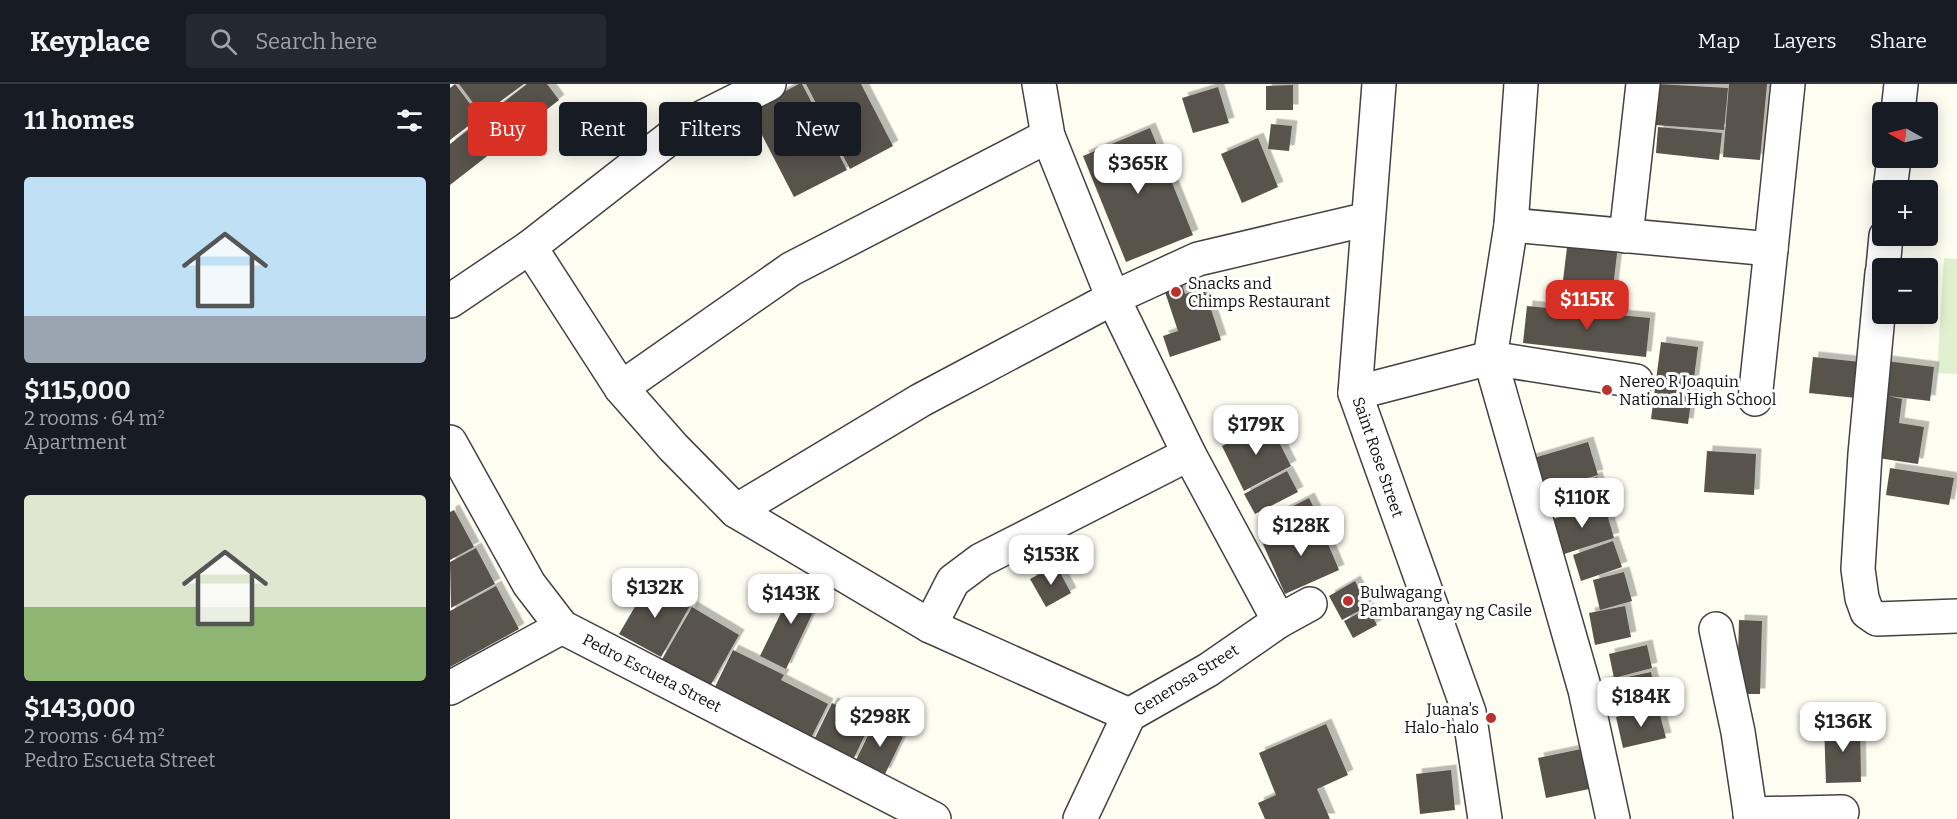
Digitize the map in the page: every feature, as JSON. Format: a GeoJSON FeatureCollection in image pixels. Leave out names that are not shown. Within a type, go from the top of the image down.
{"type":"FeatureCollection","features":[{"type":"Feature","properties":{"kind":"street"},"geometry":{"type":"LineString","coordinates":[[450,301],[530,247],[685,126],[769,84]]}},
{"type":"Feature","properties":{"kind":"street"},"geometry":{"type":"LineString","coordinates":[[1039,84],[1048,136],[1113,298],[1189,453],[1279,621]]}},
{"type":"Feature","properties":{"kind":"street","name":"Saint Rose Street"},"geometry":{"type":"LineString","coordinates":[[1379,84],[1355,393],[1469,712],[1485,819]]}},
{"type":"Feature","properties":{"kind":"street"},"geometry":{"type":"LineString","coordinates":[[1521,84],[1511,225],[1490,358],[1584,690],[1613,819]]}},
{"type":"Feature","properties":{"kind":"street"},"geometry":{"type":"LineString","coordinates":[[1626,236],[1643,84]]}},
{"type":"Feature","properties":{"kind":"street"},"geometry":{"type":"LineString","coordinates":[[1755,399],[1788,84]]}},
{"type":"Feature","properties":{"kind":"street"},"geometry":{"type":"LineString","coordinates":[[1899,102],[1900,84]]}},
{"type":"Feature","properties":{"kind":"street"},"geometry":{"type":"LineString","coordinates":[[621,388],[790,269],[1048,136]]}},
{"type":"Feature","properties":{"kind":"street"},"geometry":{"type":"LineString","coordinates":[[736,511],[921,400],[1113,298],[1198,259],[1368,219]]}},
{"type":"Feature","properties":{"kind":"street"},"geometry":{"type":"LineString","coordinates":[[1511,225],[1771,249]]}},
{"type":"Feature","properties":{"kind":"street"},"geometry":{"type":"LineString","coordinates":[[530,247],[621,388],[673,447],[736,511],[930,626],[1129,715]]}},
{"type":"Feature","properties":{"kind":"street"},"geometry":{"type":"LineString","coordinates":[[1877,324],[1864,466],[1858,569],[1862,598],[1867,612],[1877,619],[1957,616]]}},
{"type":"Feature","properties":{"kind":"street"},"geometry":{"type":"LineString","coordinates":[[1355,393],[1490,358],[1636,381]]}},
{"type":"Feature","properties":{"kind":"street","name":"Pedro Escueta Street"},"geometry":{"type":"LineString","coordinates":[[450,442],[529,584],[562,627],[934,819]]}},
{"type":"Feature","properties":{"kind":"street"},"geometry":{"type":"LineString","coordinates":[[930,626],[953,581],[981,560],[1189,453]]}},
{"type":"Feature","properties":{"kind":"street","name":"Generosa Street"},"geometry":{"type":"LineString","coordinates":[[1080,819],[1129,715],[1208,669],[1279,621],[1310,604]]}},
{"type":"Feature","properties":{"kind":"street"},"geometry":{"type":"LineString","coordinates":[[450,688],[562,627]]}},
{"type":"Feature","properties":{"kind":"street"},"geometry":{"type":"LineString","coordinates":[[1716,628],[1738,732],[1750,817],[1842,812]]}},
{"type":"Feature","properties":{"kind":"green space"},"geometry":{"type":"Polygon","coordinates":[[[1944,258],[1957,259],[1957,374],[1937,373],[1944,258]]]}},
{"type":"Feature","properties":{"kind":"building"},"geometry":{"type":"Polygon","coordinates":[[[455,84],[469,102],[468,126],[450,140],[450,88],[455,84]]]}},
{"type":"Feature","properties":{"kind":"building"},"geometry":{"type":"Polygon","coordinates":[[[459,84],[524,84],[500,102],[472,102],[459,84]]]}},
{"type":"Feature","properties":{"kind":"building"},"geometry":{"type":"Polygon","coordinates":[[[527,84],[547,84],[559,100],[547,109],[547,102],[504,102],[527,84]]]}},
{"type":"Feature","properties":{"kind":"building"},"geometry":{"type":"Polygon","coordinates":[[[802,84],[811,102],[774,102],[774,156],[840,156],[847,170],[794,197],[762,135],[762,103],[802,84]]]}},
{"type":"Feature","properties":{"kind":"building"},"geometry":{"type":"Polygon","coordinates":[[[806,84],[861,84],[893,146],[850,169],[843,156],[861,156],[861,102],[815,102],[806,84]]]}},
{"type":"Feature","properties":{"kind":"building"},"geometry":{"type":"Polygon","coordinates":[[[1658,84],[1728,88],[1724,130],[1655,125],[1658,84]]]}},
{"type":"Feature","properties":{"kind":"building"},"geometry":{"type":"Polygon","coordinates":[[[1729,84],[1767,84],[1760,160],[1723,157],[1729,84]]]}},
{"type":"Feature","properties":{"kind":"building"},"geometry":{"type":"Polygon","coordinates":[[[1293,85],[1293,110],[1266,110],[1266,86],[1293,85]]]}},
{"type":"Feature","properties":{"kind":"building"},"geometry":{"type":"Polygon","coordinates":[[[1218,87],[1229,123],[1193,133],[1182,98],[1218,87]]]}},
{"type":"Feature","properties":{"kind":"building"},"geometry":{"type":"Polygon","coordinates":[[[1271,124],[1292,126],[1289,151],[1268,149],[1271,124]]]}},
{"type":"Feature","properties":{"kind":"building"},"geometry":{"type":"Polygon","coordinates":[[[1658,127],[1722,133],[1719,160],[1656,153],[1658,127]]]}},
{"type":"Feature","properties":{"kind":"building"},"geometry":{"type":"Polygon","coordinates":[[[1150,128],[1193,235],[1126,262],[1083,156],[1150,128]]]}},
{"type":"Feature","properties":{"kind":"building"},"geometry":{"type":"Polygon","coordinates":[[[468,130],[468,156],[487,156],[450,185],[450,144],[468,130]]]}},
{"type":"Feature","properties":{"kind":"building"},"geometry":{"type":"Polygon","coordinates":[[[1258,138],[1278,187],[1242,203],[1221,154],[1258,138]]]}},
{"type":"Feature","properties":{"kind":"building"},"geometry":{"type":"Polygon","coordinates":[[[1568,239],[1618,245],[1613,288],[1588,285],[1586,300],[1561,297],[1568,239]]]}},
{"type":"Feature","properties":{"kind":"building"},"geometry":{"type":"Polygon","coordinates":[[[1181,280],[1185,294],[1204,288],[1221,340],[1170,357],[1163,336],[1178,331],[1163,286],[1181,280]]]}},
{"type":"Feature","properties":{"kind":"building"},"geometry":{"type":"Polygon","coordinates":[[[1527,306],[1650,318],[1646,357],[1523,343],[1527,306]]]}},
{"type":"Feature","properties":{"kind":"building"},"geometry":{"type":"Polygon","coordinates":[[[1661,342],[1698,347],[1688,424],[1651,419],[1661,342]]]}},
{"type":"Feature","properties":{"kind":"building"},"geometry":{"type":"Polygon","coordinates":[[[1813,357],[1870,363],[1866,399],[1809,393],[1813,357]]]}},
{"type":"Feature","properties":{"kind":"building"},"geometry":{"type":"Polygon","coordinates":[[[1878,360],[1934,367],[1930,401],[1888,396],[1902,399],[1899,423],[1924,427],[1918,464],[1871,457],[1878,360]]]}},
{"type":"Feature","properties":{"kind":"building"},"geometry":{"type":"Polygon","coordinates":[[[1269,422],[1291,466],[1244,491],[1222,446],[1269,422]]]}},
{"type":"Feature","properties":{"kind":"building"},"geometry":{"type":"Polygon","coordinates":[[[1588,442],[1598,475],[1537,493],[1527,460],[1588,442]]]}},
{"type":"Feature","properties":{"kind":"building"},"geometry":{"type":"Polygon","coordinates":[[[1707,451],[1756,454],[1754,495],[1704,492],[1707,451]]]}},
{"type":"Feature","properties":{"kind":"building"},"geometry":{"type":"Polygon","coordinates":[[[1890,468],[1954,478],[1949,505],[1886,495],[1890,468]]]}},
{"type":"Feature","properties":{"kind":"building"},"geometry":{"type":"Polygon","coordinates":[[[1287,471],[1298,492],[1255,514],[1244,494],[1287,471]]]}},
{"type":"Feature","properties":{"kind":"building"},"geometry":{"type":"Polygon","coordinates":[[[1597,477],[1604,502],[1571,512],[1564,487],[1597,477]]]}},
{"type":"Feature","properties":{"kind":"building"},"geometry":{"type":"Polygon","coordinates":[[[1309,498],[1317,514],[1282,532],[1274,516],[1309,498]]]}},
{"type":"Feature","properties":{"kind":"building"},"geometry":{"type":"Polygon","coordinates":[[[1604,504],[1614,538],[1561,555],[1550,520],[1604,504]]]}},
{"type":"Feature","properties":{"kind":"building"},"geometry":{"type":"Polygon","coordinates":[[[454,510],[474,547],[450,560],[450,512],[454,510]]]}},
{"type":"Feature","properties":{"kind":"building"},"geometry":{"type":"Polygon","coordinates":[[[1318,520],[1339,570],[1285,594],[1263,544],[1318,520]]]}},
{"type":"Feature","properties":{"kind":"building"},"geometry":{"type":"Polygon","coordinates":[[[1613,541],[1622,567],[1581,581],[1573,555],[1613,541]]]}},
{"type":"Feature","properties":{"kind":"building"},"geometry":{"type":"Polygon","coordinates":[[[476,548],[495,584],[451,608],[450,562],[476,548]]]}},
{"type":"Feature","properties":{"kind":"building"},"geometry":{"type":"Polygon","coordinates":[[[1056,565],[1071,593],[1046,607],[1030,579],[1056,565]]]}},
{"type":"Feature","properties":{"kind":"building"},"geometry":{"type":"Polygon","coordinates":[[[1624,572],[1632,601],[1600,610],[1593,580],[1624,572]]]}},
{"type":"Feature","properties":{"kind":"building"},"geometry":{"type":"Polygon","coordinates":[[[797,580],[822,593],[786,669],[760,656],[797,580]]]}},
{"type":"Feature","properties":{"kind":"building"},"geometry":{"type":"Polygon","coordinates":[[[650,581],[691,604],[661,657],[619,634],[650,581]]]}},
{"type":"Feature","properties":{"kind":"building","name":"Bulwagang Pambarangay ng Casile"},"geometry":{"type":"Polygon","coordinates":[[[1355,581],[1368,606],[1342,620],[1329,596],[1355,581]]]}},
{"type":"Feature","properties":{"kind":"building"},"geometry":{"type":"Polygon","coordinates":[[[496,586],[519,629],[450,667],[450,611],[496,586]]]}},
{"type":"Feature","properties":{"kind":"building"},"geometry":{"type":"Polygon","coordinates":[[[1625,606],[1631,637],[1595,645],[1589,613],[1625,606]]]}},
{"type":"Feature","properties":{"kind":"building"},"geometry":{"type":"Polygon","coordinates":[[[692,607],[739,635],[709,688],[661,661],[692,607]]]}},
{"type":"Feature","properties":{"kind":"building"},"geometry":{"type":"Polygon","coordinates":[[[1368,608],[1377,625],[1353,638],[1344,621],[1368,608]]]}},
{"type":"Feature","properties":{"kind":"building"},"geometry":{"type":"Polygon","coordinates":[[[1739,620],[1762,621],[1760,694],[1737,694],[1739,620]]]}},
{"type":"Feature","properties":{"kind":"building"},"geometry":{"type":"Polygon","coordinates":[[[1647,645],[1652,668],[1614,678],[1609,654],[1647,645]]]}},
{"type":"Feature","properties":{"kind":"building"},"geometry":{"type":"Polygon","coordinates":[[[733,650],[784,675],[781,680],[828,704],[808,744],[713,691],[733,650]]]}},
{"type":"Feature","properties":{"kind":"building"},"geometry":{"type":"Polygon","coordinates":[[[1651,672],[1658,702],[1607,713],[1600,683],[1651,672]]]}},
{"type":"Feature","properties":{"kind":"building"},"geometry":{"type":"Polygon","coordinates":[[[832,703],[871,722],[852,762],[813,742],[832,703]]]}},
{"type":"Feature","properties":{"kind":"building"},"geometry":{"type":"Polygon","coordinates":[[[1658,707],[1666,738],[1623,748],[1616,717],[1658,707]]]}},
{"type":"Feature","properties":{"kind":"building"},"geometry":{"type":"Polygon","coordinates":[[[874,723],[903,737],[885,774],[856,760],[874,723]]]}},
{"type":"Feature","properties":{"kind":"building"},"geometry":{"type":"Polygon","coordinates":[[[1860,723],[1861,782],[1826,783],[1824,724],[1860,723]]]}},
{"type":"Feature","properties":{"kind":"building"},"geometry":{"type":"Polygon","coordinates":[[[1326,724],[1348,775],[1317,789],[1330,819],[1265,819],[1258,803],[1276,795],[1259,753],[1326,724]]]}},
{"type":"Feature","properties":{"kind":"building"},"geometry":{"type":"Polygon","coordinates":[[[1586,748],[1594,788],[1546,798],[1538,758],[1586,748]]]}},
{"type":"Feature","properties":{"kind":"building"},"geometry":{"type":"Polygon","coordinates":[[[1451,770],[1455,810],[1420,814],[1416,774],[1451,770]]]}},
{"type":"Feature","properties":{"kind":"place","name":"Snacks and Chimps Restaurant"},"geometry":{"type":"Point","coordinates":[1176,292]}},
{"type":"Feature","properties":{"kind":"place","name":"Nereo R Joaquin National High School"},"geometry":{"type":"Point","coordinates":[1607,390]}},
{"type":"Feature","properties":{"kind":"place","name":"Bulwagang Pambarangay ng Casile"},"geometry":{"type":"Point","coordinates":[1348,601]}},
{"type":"Feature","properties":{"kind":"place","name":"Juana's Halo-halo"},"geometry":{"type":"Point","coordinates":[1491,718]}}]}
